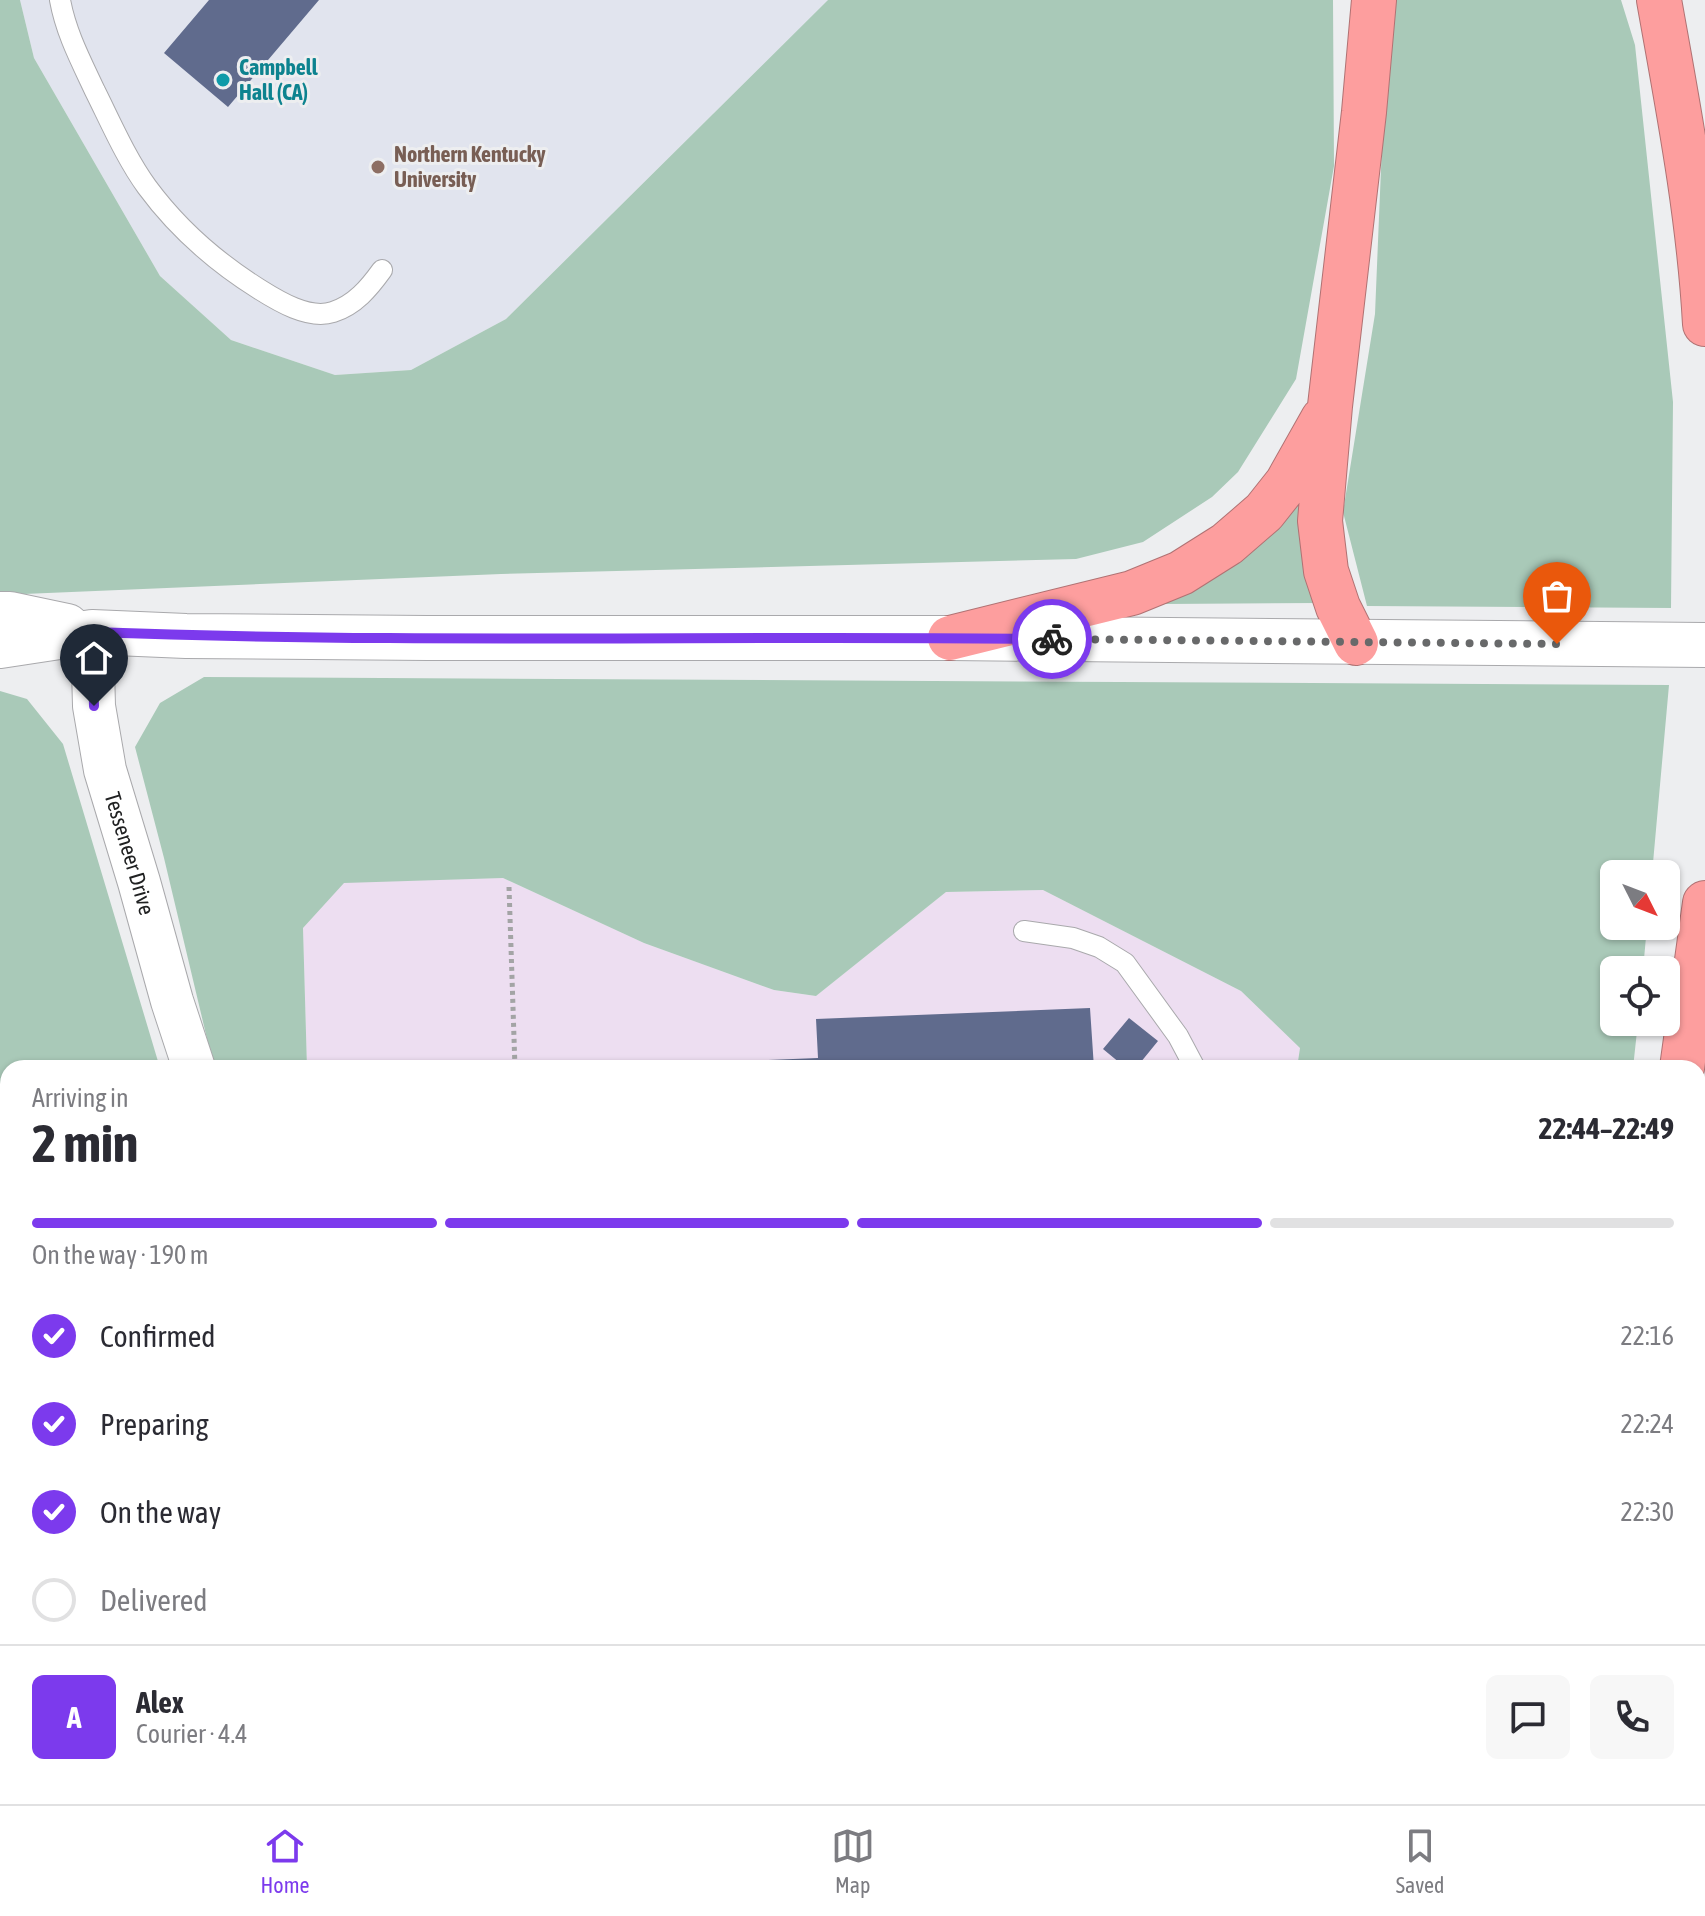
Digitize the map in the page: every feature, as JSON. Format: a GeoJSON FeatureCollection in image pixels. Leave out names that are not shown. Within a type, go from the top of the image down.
{"type":"FeatureCollection","features":[{"type":"Feature","properties":{"kind":"highway"},"geometry":{"type":"LineString","coordinates":[[1356,643],[1338,607],[1326,571],[1320,521],[1374,0]]}},
{"type":"Feature","properties":{"kind":"highway"},"geometry":{"type":"LineString","coordinates":[[1659,0],[1702,274],[1705,324]]}},
{"type":"Feature","properties":{"kind":"highway"},"geometry":{"type":"LineString","coordinates":[[950,638],[1132,593],[1181,573],[1227,544],[1264,512],[1287,483],[1330,406]]}},
{"type":"Feature","properties":{"kind":"highway"},"geometry":{"type":"LineString","coordinates":[[1683,1060],[1705,903]]}},
{"type":"Feature","properties":{"kind":"main road"},"geometry":{"type":"LineString","coordinates":[[0,614],[92,632],[186,636],[950,638],[1705,645]]}},
{"type":"Feature","properties":{"kind":"main road"},"geometry":{"type":"LineString","coordinates":[[0,646],[92,632]]}},
{"type":"Feature","properties":{"kind":"street","name":"Tesseneer Drive"},"geometry":{"type":"LineString","coordinates":[[92,632],[94,706],[105,770],[191,1060]]}},
{"type":"Feature","properties":{"kind":"lane"},"geometry":{"type":"LineString","coordinates":[[60,0],[73,44],[114,131],[147,187],[205,251],[281,303],[304,311],[329,314],[347,306],[368,289],[382,270]]}},
{"type":"Feature","properties":{"kind":"lane"},"geometry":{"type":"LineString","coordinates":[[1024,931],[1073,938],[1099,947],[1125,963],[1178,1036],[1191,1060]]}},
{"type":"Feature","properties":{"kind":"path"},"geometry":{"type":"LineString","coordinates":[[509,887],[515,1060]]}},
{"type":"Feature","properties":{"kind":"shaded area","name":"Northern Kentucky University"},"geometry":{"type":"Polygon","coordinates":[[[20,0],[828,0],[506,319],[411,370],[335,375],[231,340],[160,276],[34,58],[20,0]]]}},
{"type":"Feature","properties":{"kind":"shaded area"},"geometry":{"type":"Polygon","coordinates":[[[503,878],[644,943],[774,990],[816,996],[946,892],[1043,890],[1241,991],[1300,1048],[1298,1060],[307,1060],[303,928],[344,882],[503,878]]]}},
{"type":"Feature","properties":{"kind":"green space"},"geometry":{"type":"Polygon","coordinates":[[[0,0],[20,0],[34,58],[160,276],[231,340],[335,375],[411,370],[506,319],[828,0],[1333,0],[1334,166],[1296,379],[1238,472],[1212,497],[1143,542],[1076,559],[501,574],[0,595],[0,0]]]}},
{"type":"Feature","properties":{"kind":"green space"},"geometry":{"type":"Polygon","coordinates":[[[1388,0],[1621,0],[1635,45],[1673,402],[1671,608],[1367,606],[1343,512],[1375,314],[1388,0]]]}},
{"type":"Feature","properties":{"kind":"green space"},"geometry":{"type":"Polygon","coordinates":[[[1301,493],[1319,603],[1164,604],[1301,493]]]}},
{"type":"Feature","properties":{"kind":"green space"},"geometry":{"type":"Polygon","coordinates":[[[204,677],[1669,685],[1653,860],[1600,860],[1600,940],[1646,940],[1644,956],[1600,956],[1600,1036],[1636,1036],[1634,1060],[1298,1060],[1300,1048],[1241,991],[1043,890],[946,892],[816,996],[774,990],[644,943],[503,878],[344,883],[303,928],[307,1060],[212,1060],[135,747],[160,703],[204,677]]]}},
{"type":"Feature","properties":{"kind":"green space"},"geometry":{"type":"Polygon","coordinates":[[[0,691],[27,699],[63,744],[158,1060],[0,1060],[0,691]]]}},
{"type":"Feature","properties":{"kind":"building","name":"Campbell Hall (CA)"},"geometry":{"type":"Polygon","coordinates":[[[209,0],[319,0],[228,107],[164,53],[209,0]]]}},
{"type":"Feature","properties":{"kind":"building"},"geometry":{"type":"Polygon","coordinates":[[[1090,1008],[1093,1060],[770,1060],[818,1058],[816,1019],[1090,1008]]]}},
{"type":"Feature","properties":{"kind":"building"},"geometry":{"type":"Polygon","coordinates":[[[1129,1018],[1158,1041],[1143,1060],[1116,1060],[1103,1049],[1129,1018]]]}},
{"type":"Feature","properties":{"kind":"way so far"},"geometry":{"type":"LineString","coordinates":[[1052,639],[1557,644]]}},
{"type":"Feature","properties":{"kind":"place","name":"Campbell Hall (CA)"},"geometry":{"type":"Point","coordinates":[223,80]}},
{"type":"Feature","properties":{"kind":"place","name":"Northern Kentucky University"},"geometry":{"type":"Point","coordinates":[378,167]}},
{"type":"Feature","properties":{"kind":"route"},"geometry":{"type":"LineString","coordinates":[[94,706],[92,632],[397,638],[1052,639]]}}]}
